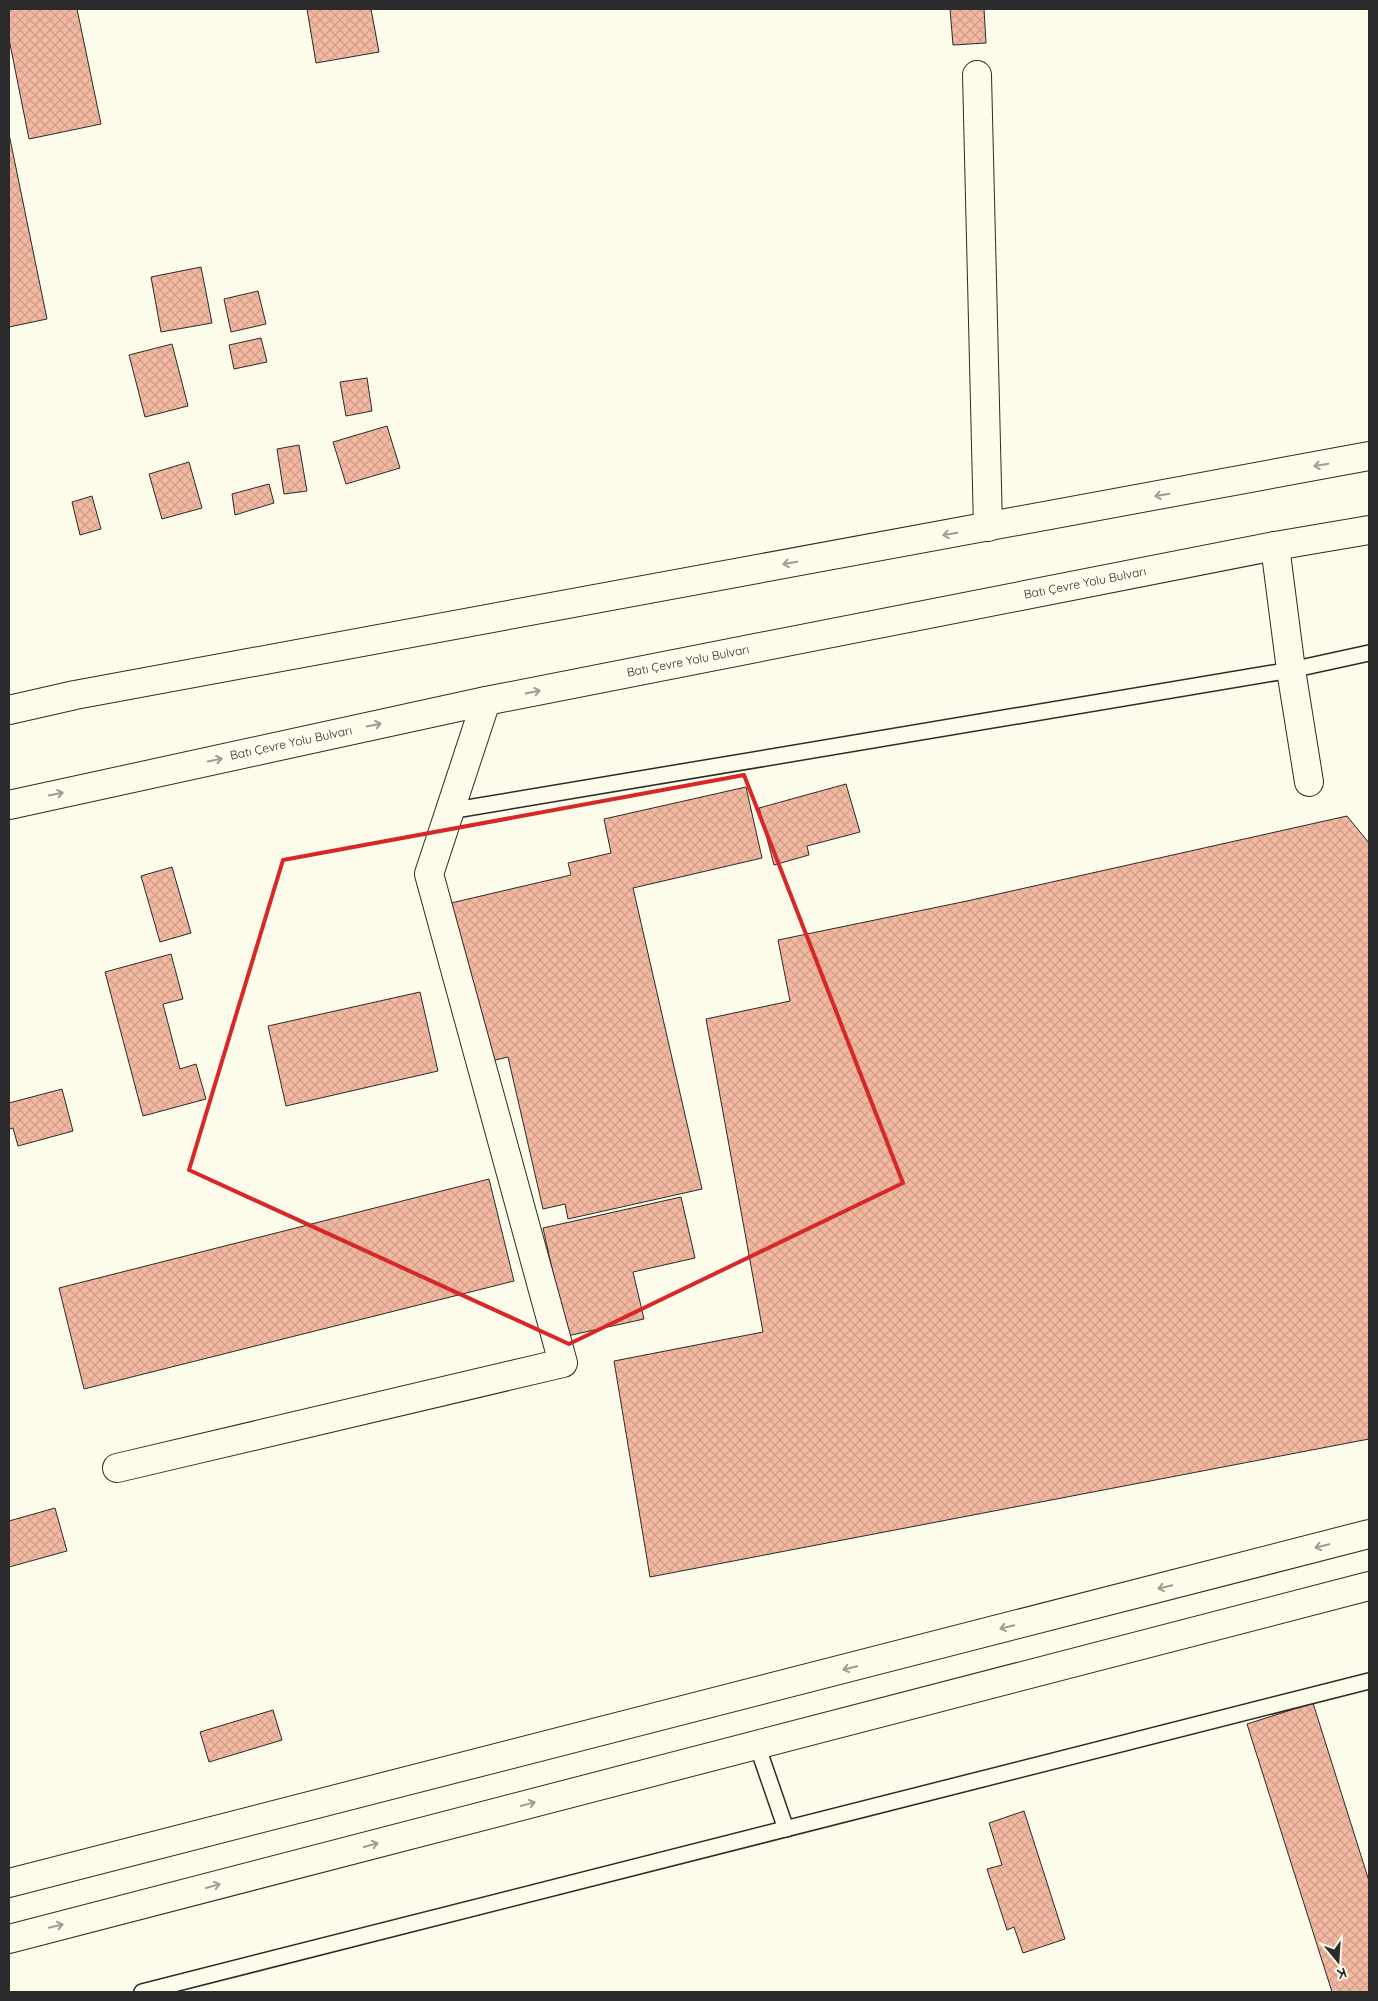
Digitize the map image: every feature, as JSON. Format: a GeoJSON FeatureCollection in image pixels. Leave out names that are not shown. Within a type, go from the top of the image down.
{"type":"FeatureCollection","features":[{"type":"Feature","properties":{"kind":"main road"},"geometry":{"type":"LineString","coordinates":[[977,75],[988,527]]}},
{"type":"Feature","properties":{"kind":"main road"},"geometry":{"type":"LineString","coordinates":[[9,710],[85,694],[1369,456]]}},
{"type":"Feature","properties":{"kind":"main road","name":"Batı Çevre Yolu Bulvarı"},"geometry":{"type":"LineString","coordinates":[[9,805],[486,701],[1275,546],[1369,530]]}},
{"type":"Feature","properties":{"kind":"main road"},"geometry":{"type":"LineString","coordinates":[[1275,546],[1291,670],[1309,782]]}},
{"type":"Feature","properties":{"kind":"main road"},"geometry":{"type":"LineString","coordinates":[[117,1468],[563,1363],[429,874],[486,701]]}},
{"type":"Feature","properties":{"kind":"main road"},"geometry":{"type":"LineString","coordinates":[[9,1883],[1369,1534]]}},
{"type":"Feature","properties":{"kind":"main road"},"geometry":{"type":"LineString","coordinates":[[9,1938],[1369,1586]]}},
{"type":"Feature","properties":{"kind":"lane"},"geometry":{"type":"LineString","coordinates":[[450,811],[1291,670],[1369,653]]}},
{"type":"Feature","properties":{"kind":"lane"},"geometry":{"type":"LineString","coordinates":[[142,1992],[1369,1681]]}},
{"type":"Feature","properties":{"kind":"lane"},"geometry":{"type":"LineString","coordinates":[[757,1745],[786,1829]]}},
{"type":"Feature","properties":{"kind":"highlighted area"},"geometry":{"type":"Polygon","coordinates":[[[744,775],[903,1183],[569,1344],[189,1170],[283,860],[744,775]]]}},
{"type":"Feature","properties":{"kind":"building"},"geometry":{"type":"Polygon","coordinates":[[[9,9],[77,9],[101,124],[29,139],[9,39],[9,9]]]}},
{"type":"Feature","properties":{"kind":"building"},"geometry":{"type":"Polygon","coordinates":[[[307,9],[371,9],[379,52],[316,63],[307,9]]]}},
{"type":"Feature","properties":{"kind":"building"},"geometry":{"type":"Polygon","coordinates":[[[950,9],[984,9],[986,43],[953,45],[950,9]]]}},
{"type":"Feature","properties":{"kind":"building"},"geometry":{"type":"Polygon","coordinates":[[[9,134],[47,319],[9,327],[9,134]]]}},
{"type":"Feature","properties":{"kind":"building"},"geometry":{"type":"Polygon","coordinates":[[[201,267],[212,323],[161,332],[151,277],[201,267]]]}},
{"type":"Feature","properties":{"kind":"building"},"geometry":{"type":"Polygon","coordinates":[[[258,291],[266,324],[231,332],[224,299],[258,291]]]}},
{"type":"Feature","properties":{"kind":"building"},"geometry":{"type":"Polygon","coordinates":[[[261,338],[267,362],[234,369],[229,345],[261,338]]]}},
{"type":"Feature","properties":{"kind":"building"},"geometry":{"type":"Polygon","coordinates":[[[172,344],[188,406],[145,417],[129,355],[172,344]]]}},
{"type":"Feature","properties":{"kind":"building"},"geometry":{"type":"Polygon","coordinates":[[[367,378],[372,411],[346,416],[340,382],[367,378]]]}},
{"type":"Feature","properties":{"kind":"building"},"geometry":{"type":"Polygon","coordinates":[[[387,426],[400,468],[346,484],[333,442],[387,426]]]}},
{"type":"Feature","properties":{"kind":"building"},"geometry":{"type":"Polygon","coordinates":[[[299,445],[307,491],[284,494],[277,449],[299,445]]]}},
{"type":"Feature","properties":{"kind":"building"},"geometry":{"type":"Polygon","coordinates":[[[189,462],[202,508],[162,519],[149,474],[189,462]]]}},
{"type":"Feature","properties":{"kind":"building"},"geometry":{"type":"Polygon","coordinates":[[[269,484],[274,503],[235,515],[232,494],[269,484]]]}},
{"type":"Feature","properties":{"kind":"building"},"geometry":{"type":"Polygon","coordinates":[[[92,496],[101,529],[80,535],[72,502],[92,496]]]}},
{"type":"Feature","properties":{"kind":"building"},"geometry":{"type":"Polygon","coordinates":[[[846,784],[860,832],[807,846],[809,855],[774,865],[759,808],[846,784]]]}},
{"type":"Feature","properties":{"kind":"building"},"geometry":{"type":"Polygon","coordinates":[[[746,787],[762,858],[633,888],[702,1189],[568,1219],[565,1204],[543,1209],[508,1057],[487,1062],[451,903],[571,875],[568,863],[611,853],[604,819],[746,787]]]}},
{"type":"Feature","properties":{"kind":"building"},"geometry":{"type":"Polygon","coordinates":[[[1347,816],[1369,843],[1369,1439],[650,1577],[614,1361],[763,1332],[706,1019],[790,1001],[778,940],[967,901],[1347,816]]]}},
{"type":"Feature","properties":{"kind":"building"},"geometry":{"type":"Polygon","coordinates":[[[172,867],[191,933],[160,942],[141,876],[172,867]]]}},
{"type":"Feature","properties":{"kind":"building"},"geometry":{"type":"Polygon","coordinates":[[[171,954],[183,999],[163,1004],[180,1069],[196,1064],[206,1099],[143,1116],[105,972],[171,954]]]}},
{"type":"Feature","properties":{"kind":"building"},"geometry":{"type":"Polygon","coordinates":[[[420,992],[438,1071],[286,1106],[268,1026],[420,992]]]}},
{"type":"Feature","properties":{"kind":"building"},"geometry":{"type":"Polygon","coordinates":[[[62,1089],[73,1131],[18,1146],[13,1128],[9,1129],[9,1103],[62,1089]]]}},
{"type":"Feature","properties":{"kind":"building"},"geometry":{"type":"Polygon","coordinates":[[[489,1179],[514,1281],[84,1389],[59,1288],[489,1179]]]}},
{"type":"Feature","properties":{"kind":"building"},"geometry":{"type":"Polygon","coordinates":[[[681,1197],[695,1258],[633,1272],[644,1319],[567,1336],[543,1228],[681,1197]]]}},
{"type":"Feature","properties":{"kind":"building"},"geometry":{"type":"Polygon","coordinates":[[[55,1508],[67,1551],[9,1567],[9,1521],[55,1508]]]}},
{"type":"Feature","properties":{"kind":"building"},"geometry":{"type":"Polygon","coordinates":[[[1313,1703],[1369,1881],[1369,1992],[1332,1992],[1247,1724],[1313,1703]]]}},
{"type":"Feature","properties":{"kind":"building"},"geometry":{"type":"Polygon","coordinates":[[[273,1710],[282,1740],[209,1762],[200,1732],[273,1710]]]}},
{"type":"Feature","properties":{"kind":"building"},"geometry":{"type":"Polygon","coordinates":[[[1024,1811],[1065,1939],[1023,1953],[1014,1927],[1007,1930],[987,1869],[1002,1865],[989,1823],[1024,1811]]]}}]}
